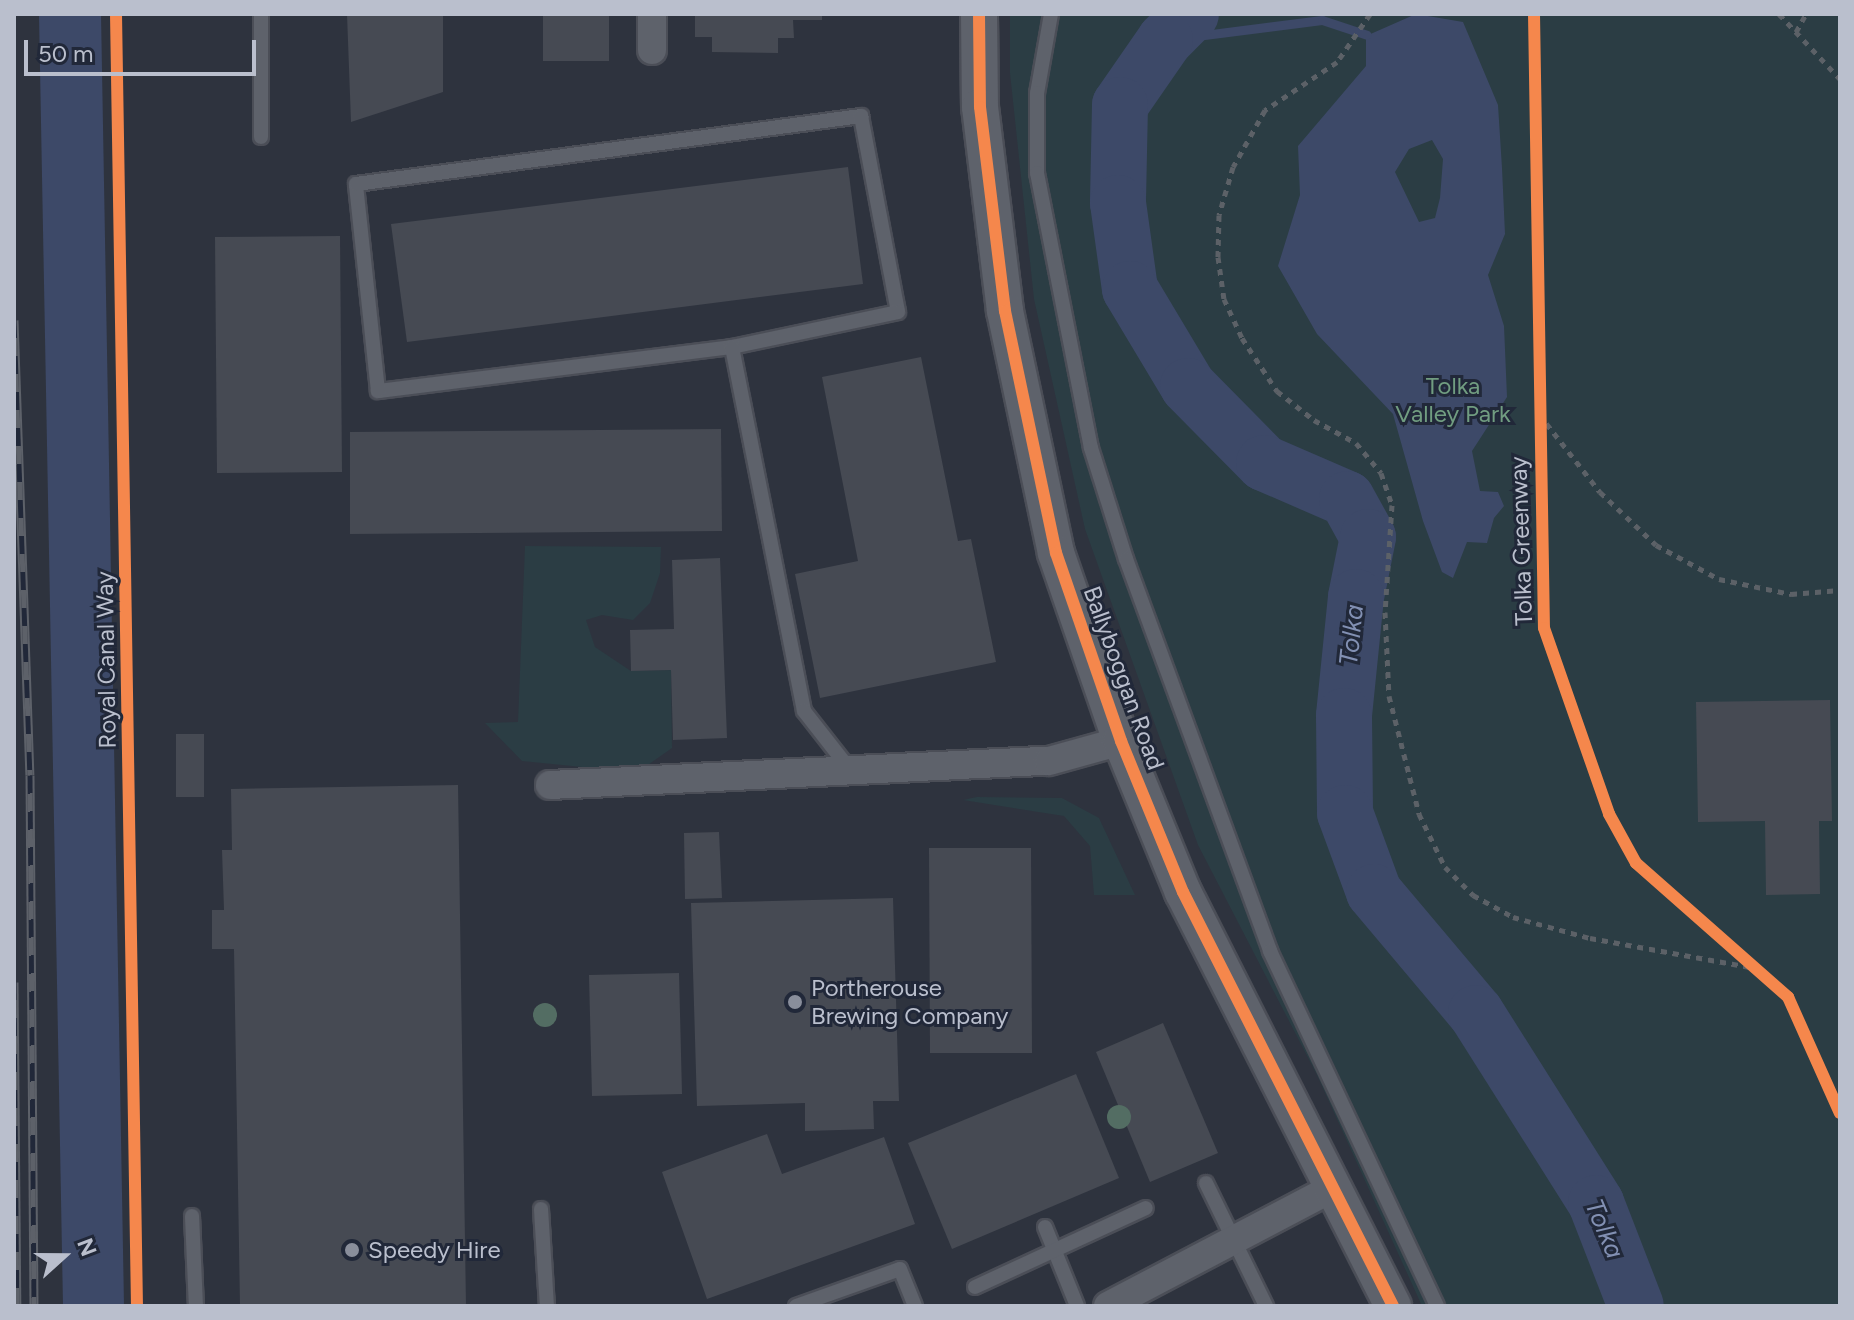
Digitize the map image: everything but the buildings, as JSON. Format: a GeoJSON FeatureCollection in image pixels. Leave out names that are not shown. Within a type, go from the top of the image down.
{"type":"FeatureCollection","features":[{"type":"Feature","properties":{"kind":"street"},"geometry":{"type":"LineString","coordinates":[[652,14],[652,50]]}},
{"type":"Feature","properties":{"kind":"street","name":"Ballyboggan Road"},"geometry":{"type":"LineString","coordinates":[[979,14],[987,180],[1028,435],[1056,553],[1121,741],[1183,892],[1393,1306]]}},
{"type":"Feature","properties":{"kind":"street"},"geometry":{"type":"LineString","coordinates":[[550,785],[1049,761],[1121,741]]}},
{"type":"Feature","properties":{"kind":"street"},"geometry":{"type":"LineString","coordinates":[[1108,1306],[1333,1188]]}},
{"type":"Feature","properties":{"kind":"lane"},"geometry":{"type":"LineString","coordinates":[[261,14],[261,137]]}},
{"type":"Feature","properties":{"kind":"lane"},"geometry":{"type":"LineString","coordinates":[[1051,14],[1037,93],[1037,173],[1091,448],[1126,559],[1270,951],[1437,1306]]}},
{"type":"Feature","properties":{"kind":"lane"},"geometry":{"type":"LineString","coordinates":[[861,116],[898,312],[732,347],[378,391],[356,184],[861,116]]}},
{"type":"Feature","properties":{"kind":"lane"},"geometry":{"type":"LineString","coordinates":[[732,347],[804,711],[851,772]]}},
{"type":"Feature","properties":{"kind":"lane"},"geometry":{"type":"LineString","coordinates":[[1206,1183],[1266,1306]]}},
{"type":"Feature","properties":{"kind":"lane"},"geometry":{"type":"LineString","coordinates":[[975,1287],[1146,1208]]}},
{"type":"Feature","properties":{"kind":"lane"},"geometry":{"type":"LineString","coordinates":[[541,1209],[547,1306]]}},
{"type":"Feature","properties":{"kind":"lane"},"geometry":{"type":"LineString","coordinates":[[192,1216],[196,1306]]}},
{"type":"Feature","properties":{"kind":"lane"},"geometry":{"type":"LineString","coordinates":[[1045,1227],[1077,1306]]}},
{"type":"Feature","properties":{"kind":"lane"},"geometry":{"type":"LineString","coordinates":[[796,1306],[900,1269],[915,1306]]}},
{"type":"Feature","properties":{"kind":"path"},"geometry":{"type":"LineString","coordinates":[[1370,14],[1345,50],[1320,77],[1294,88],[1265,110],[1233,167],[1219,215],[1218,257],[1224,299],[1242,338],[1277,391],[1314,420],[1356,443],[1381,473],[1392,505],[1385,612],[1389,696],[1419,814],[1445,867],[1473,895],[1513,917],[1590,938],[1755,968]]}},
{"type":"Feature","properties":{"kind":"path"},"geometry":{"type":"LineString","coordinates":[[1779,14],[1840,79]]}},
{"type":"Feature","properties":{"kind":"path"},"geometry":{"type":"LineString","coordinates":[[1796,32],[1806,14]]}},
{"type":"Feature","properties":{"kind":"path"},"geometry":{"type":"LineString","coordinates":[[1539,414],[1600,492],[1656,545],[1719,579],[1791,594],[1840,590]]}},
{"type":"Feature","properties":{"kind":"path"},"geometry":{"type":"LineString","coordinates":[[1731,949],[1766,977]]}},
{"type":"Feature","properties":{"kind":"green space","name":"Tolka Valley Park"},"geometry":{"type":"Polygon","coordinates":[[[1010,14],[1840,14],[1840,1306],[1422,1306],[1317,1075],[1198,845],[1085,529],[1034,299],[1010,73],[1010,14]]]}},
{"type":"Feature","properties":{"kind":"green space"},"geometry":{"type":"Polygon","coordinates":[[[525,546],[661,547],[660,573],[650,603],[633,620],[602,615],[586,620],[595,647],[631,671],[671,670],[672,748],[645,767],[592,768],[522,761],[485,723],[518,722],[525,546]]]}},
{"type":"Feature","properties":{"kind":"green space"},"geometry":{"type":"Polygon","coordinates":[[[977,797],[1062,798],[1099,818],[1135,895],[1094,895],[1090,846],[1064,816],[963,800],[977,797]]]}},
{"type":"Feature","properties":{"kind":"water"},"geometry":{"type":"Polygon","coordinates":[[[39,14],[101,14],[124,1306],[63,1306],[39,14]]]}},
{"type":"Feature","properties":{"kind":"water"},"geometry":{"type":"Polygon","coordinates":[[[1416,14],[1463,22],[1498,105],[1505,234],[1488,275],[1504,326],[1507,397],[1472,451],[1480,491],[1498,492],[1504,506],[1494,518],[1487,543],[1467,542],[1453,578],[1442,572],[1423,521],[1393,414],[1317,334],[1278,266],[1300,195],[1298,146],[1366,66],[1366,36],[1416,14]],[[1432,140],[1409,149],[1395,172],[1419,222],[1435,218],[1443,159],[1432,140]]]}},
{"type":"Feature","properties":{"kind":"waterway","name":"Tolka"},"geometry":{"type":"LineString","coordinates":[[1191,14],[1165,40],[1120,105],[1118,203],[1130,289],[1188,386],[1264,463],[1347,499],[1368,537],[1356,597],[1344,716],[1345,813],[1374,892],[1476,1013],[1596,1203],[1636,1306]]}},
{"type":"Feature","properties":{"kind":"waterway"},"geometry":{"type":"LineString","coordinates":[[1165,40],[1322,20],[1367,35]]}},
{"type":"Feature","properties":{"kind":"railway"},"geometry":{"type":"LineString","coordinates":[[14,320],[30,775],[34,1306]]}},
{"type":"Feature","properties":{"kind":"railway"},"geometry":{"type":"LineString","coordinates":[[14,982],[17,1306]]}},
{"type":"Feature","properties":{"kind":"cycle path","name":"Royal Canal Way"},"geometry":{"type":"LineString","coordinates":[[116,14],[137,1306]]}},
{"type":"Feature","properties":{"kind":"cycle path"},"geometry":{"type":"LineString","coordinates":[[979,14],[980,107],[1005,311],[1056,553],[1121,741],[1183,892],[1393,1306]]}},
{"type":"Feature","properties":{"kind":"cycle path","name":"Tolka Greenway"},"geometry":{"type":"LineString","coordinates":[[1534,14],[1544,628],[1609,814],[1636,863],[1788,997],[1840,1113]]}},
{"type":"Feature","properties":{"kind":"place","name":"Portherouse Brewing Company"},"geometry":{"type":"Point","coordinates":[795,1002]}},
{"type":"Feature","properties":{"kind":"place","name":"Speedy Hire"},"geometry":{"type":"Point","coordinates":[352,1250]}}]}
